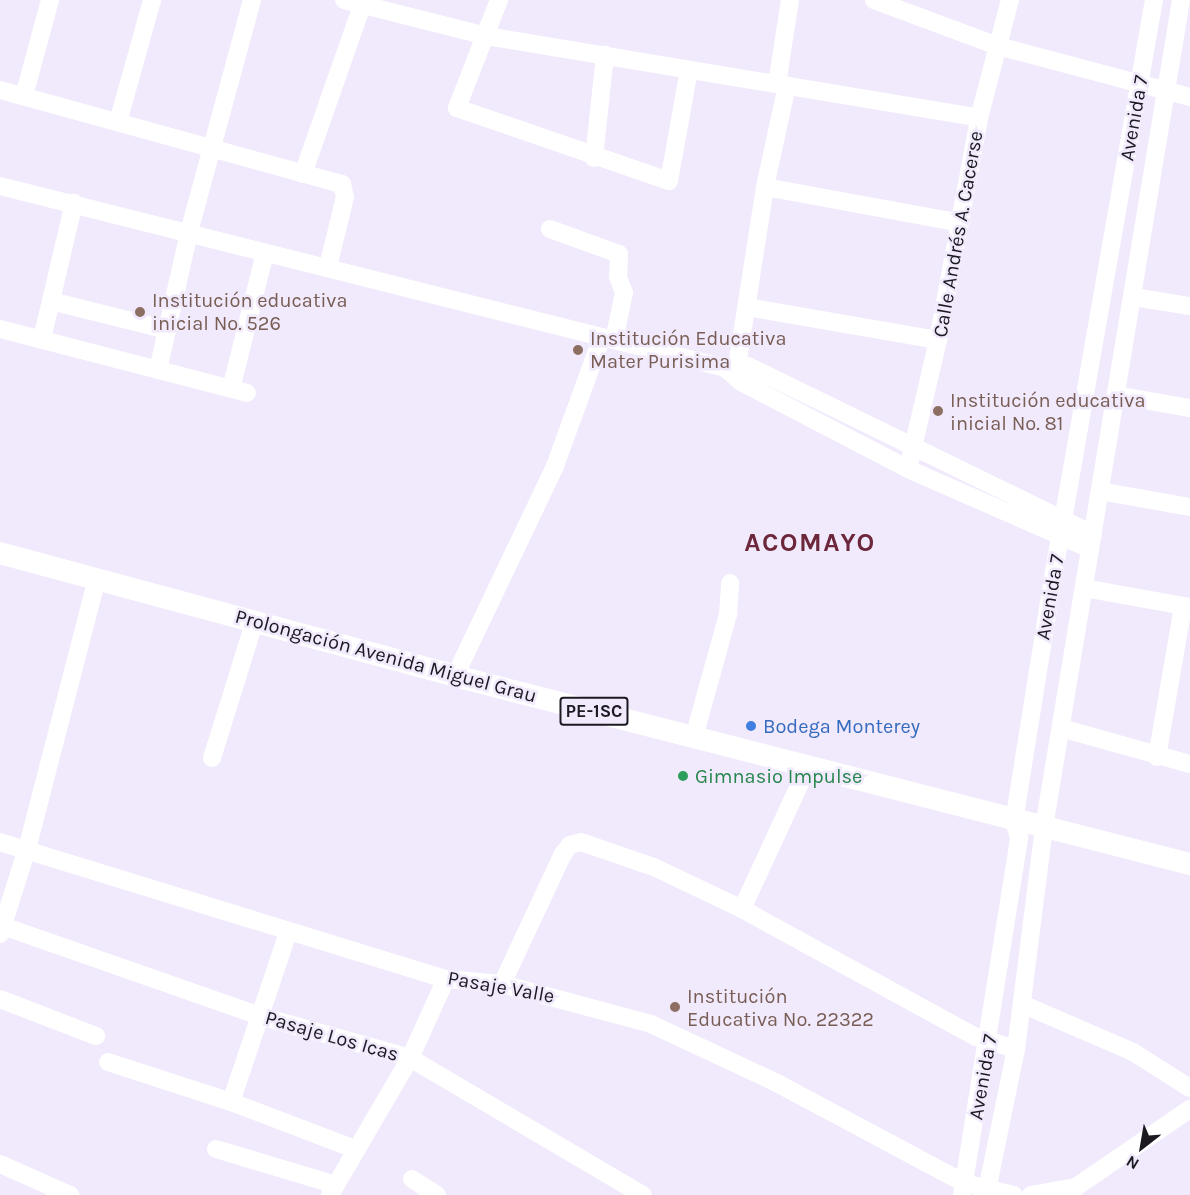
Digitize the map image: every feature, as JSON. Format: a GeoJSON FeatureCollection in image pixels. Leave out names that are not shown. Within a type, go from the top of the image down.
{"type":"FeatureCollection","features":[{"type":"Feature","properties":{"kind":"main road","name":"Prolongación Avenida Miguel Grau"},"geometry":{"type":"LineString","coordinates":[[0,553],[255,620],[455,676],[1014,821],[1190,864]]}},
{"type":"Feature","properties":{"kind":"street"},"geometry":{"type":"LineString","coordinates":[[24,96],[50,0]]}},
{"type":"Feature","properties":{"kind":"street"},"geometry":{"type":"LineString","coordinates":[[118,122],[152,0]]}},
{"type":"Feature","properties":{"kind":"street"},"geometry":{"type":"LineString","coordinates":[[158,370],[189,232],[252,0]]}},
{"type":"Feature","properties":{"kind":"street"},"geometry":{"type":"LineString","coordinates":[[344,0],[363,2],[486,36],[979,118]]}},
{"type":"Feature","properties":{"kind":"street"},"geometry":{"type":"LineString","coordinates":[[499,0],[457,108],[594,158],[669,181],[689,70]]}},
{"type":"Feature","properties":{"kind":"street"},"geometry":{"type":"LineString","coordinates":[[790,0],[782,84],[747,307],[731,367],[741,382],[908,469],[1092,542]]}},
{"type":"Feature","properties":{"kind":"street"},"geometry":{"type":"LineString","coordinates":[[874,0],[998,46],[1140,81],[1167,93],[1190,97]]}},
{"type":"Feature","properties":{"kind":"street","name":"Calle Andrés A. Cacerse"},"geometry":{"type":"LineString","coordinates":[[908,469],[938,340],[979,118],[1010,0]]}},
{"type":"Feature","properties":{"kind":"street","name":"Avenida 7"},"geometry":{"type":"LineString","coordinates":[[963,1189],[989,1042],[1019,838],[1014,821],[1154,0]]}},
{"type":"Feature","properties":{"kind":"street"},"geometry":{"type":"LineString","coordinates":[[303,174],[363,2]]}},
{"type":"Feature","properties":{"kind":"street","name":"Avenida 7"},"geometry":{"type":"LineString","coordinates":[[986,1193],[1016,1049],[1044,827],[1184,3]]}},
{"type":"Feature","properties":{"kind":"street"},"geometry":{"type":"LineString","coordinates":[[594,158],[605,55]]}},
{"type":"Feature","properties":{"kind":"street"},"geometry":{"type":"LineString","coordinates":[[0,90],[303,174],[345,188],[328,267]]}},
{"type":"Feature","properties":{"kind":"street"},"geometry":{"type":"LineString","coordinates":[[0,186],[608,338],[731,367],[748,366],[913,449],[1062,530]]}},
{"type":"Feature","properties":{"kind":"street"},"geometry":{"type":"LineString","coordinates":[[765,187],[961,223]]}},
{"type":"Feature","properties":{"kind":"street"},"geometry":{"type":"LineString","coordinates":[[42,339],[74,203]]}},
{"type":"Feature","properties":{"kind":"street"},"geometry":{"type":"LineString","coordinates":[[455,676],[555,466],[608,338],[624,293],[618,277],[619,254],[550,229]]}},
{"type":"Feature","properties":{"kind":"street"},"geometry":{"type":"LineString","coordinates":[[0,329],[239,391],[265,253]]}},
{"type":"Feature","properties":{"kind":"street"},"geometry":{"type":"LineString","coordinates":[[1133,297],[1190,306]]}},
{"type":"Feature","properties":{"kind":"street"},"geometry":{"type":"LineString","coordinates":[[51,301],[167,330]]}},
{"type":"Feature","properties":{"kind":"street"},"geometry":{"type":"LineString","coordinates":[[747,307],[938,340]]}},
{"type":"Feature","properties":{"kind":"street"},"geometry":{"type":"LineString","coordinates":[[1116,395],[1190,408]]}},
{"type":"Feature","properties":{"kind":"street"},"geometry":{"type":"LineString","coordinates":[[1100,491],[1190,507]]}},
{"type":"Feature","properties":{"kind":"street"},"geometry":{"type":"LineString","coordinates":[[1,928],[27,849],[98,579]]}},
{"type":"Feature","properties":{"kind":"street"},"geometry":{"type":"LineString","coordinates":[[694,737],[728,614],[730,583]]}},
{"type":"Feature","properties":{"kind":"street"},"geometry":{"type":"LineString","coordinates":[[1084,588],[1187,606],[1157,757]]}},
{"type":"Feature","properties":{"kind":"street"},"geometry":{"type":"LineString","coordinates":[[212,758],[255,620]]}},
{"type":"Feature","properties":{"kind":"street"},"geometry":{"type":"LineString","coordinates":[[1061,728],[1157,757],[1190,764]]}},
{"type":"Feature","properties":{"kind":"street"},"geometry":{"type":"LineString","coordinates":[[742,909],[808,766]]}},
{"type":"Feature","properties":{"kind":"street","name":"Pasaje Valle"},"geometry":{"type":"LineString","coordinates":[[0,842],[288,933],[446,979],[502,984],[651,1024],[775,1082],[963,1189],[1014,1195]]}},
{"type":"Feature","properties":{"kind":"street"},"geometry":{"type":"LineString","coordinates":[[502,984],[563,854],[575,843],[656,868],[742,909],[989,1042],[1016,1049]]}},
{"type":"Feature","properties":{"kind":"street","name":"Pasaje Los Icas"},"geometry":{"type":"LineString","coordinates":[[1,928],[260,1016],[410,1058],[643,1195]]}},
{"type":"Feature","properties":{"kind":"street"},"geometry":{"type":"LineString","coordinates":[[231,1102],[288,933]]}},
{"type":"Feature","properties":{"kind":"street"},"geometry":{"type":"LineString","coordinates":[[216,1149],[333,1190],[410,1058],[446,979]]}},
{"type":"Feature","properties":{"kind":"street"},"geometry":{"type":"LineString","coordinates":[[0,999],[96,1036]]}},
{"type":"Feature","properties":{"kind":"street"},"geometry":{"type":"LineString","coordinates":[[1022,1004],[1133,1052],[1190,1088]]}},
{"type":"Feature","properties":{"kind":"street"},"geometry":{"type":"LineString","coordinates":[[108,1062],[231,1102],[355,1149]]}},
{"type":"Feature","properties":{"kind":"street"},"geometry":{"type":"LineString","coordinates":[[1031,1195],[1079,1191],[1190,1109]]}},
{"type":"Feature","properties":{"kind":"street"},"geometry":{"type":"LineString","coordinates":[[0,1164],[70,1195]]}},
{"type":"Feature","properties":{"kind":"street"},"geometry":{"type":"LineString","coordinates":[[411,1179],[438,1195]]}},
{"type":"Feature","properties":{"kind":"place","name":"Institución educativa inicial No. 526"},"geometry":{"type":"Point","coordinates":[140,312]}},
{"type":"Feature","properties":{"kind":"place","name":"Institución Educativa Mater Purisima"},"geometry":{"type":"Point","coordinates":[578,350]}},
{"type":"Feature","properties":{"kind":"place","name":"Institución educativa inicial No. 81"},"geometry":{"type":"Point","coordinates":[938,411]}},
{"type":"Feature","properties":{"kind":"place","name":"Bodega Monterey"},"geometry":{"type":"Point","coordinates":[751,726]}},
{"type":"Feature","properties":{"kind":"place","name":"Gimnasio Impulse"},"geometry":{"type":"Point","coordinates":[683,776]}},
{"type":"Feature","properties":{"kind":"place","name":"Institución Educativa No. 22322"},"geometry":{"type":"Point","coordinates":[675,1007]}},
{"type":"Feature","properties":{"kind":"district","name":"ACOMAYO"},"geometry":{"type":"Point","coordinates":[810,543]}}]}
